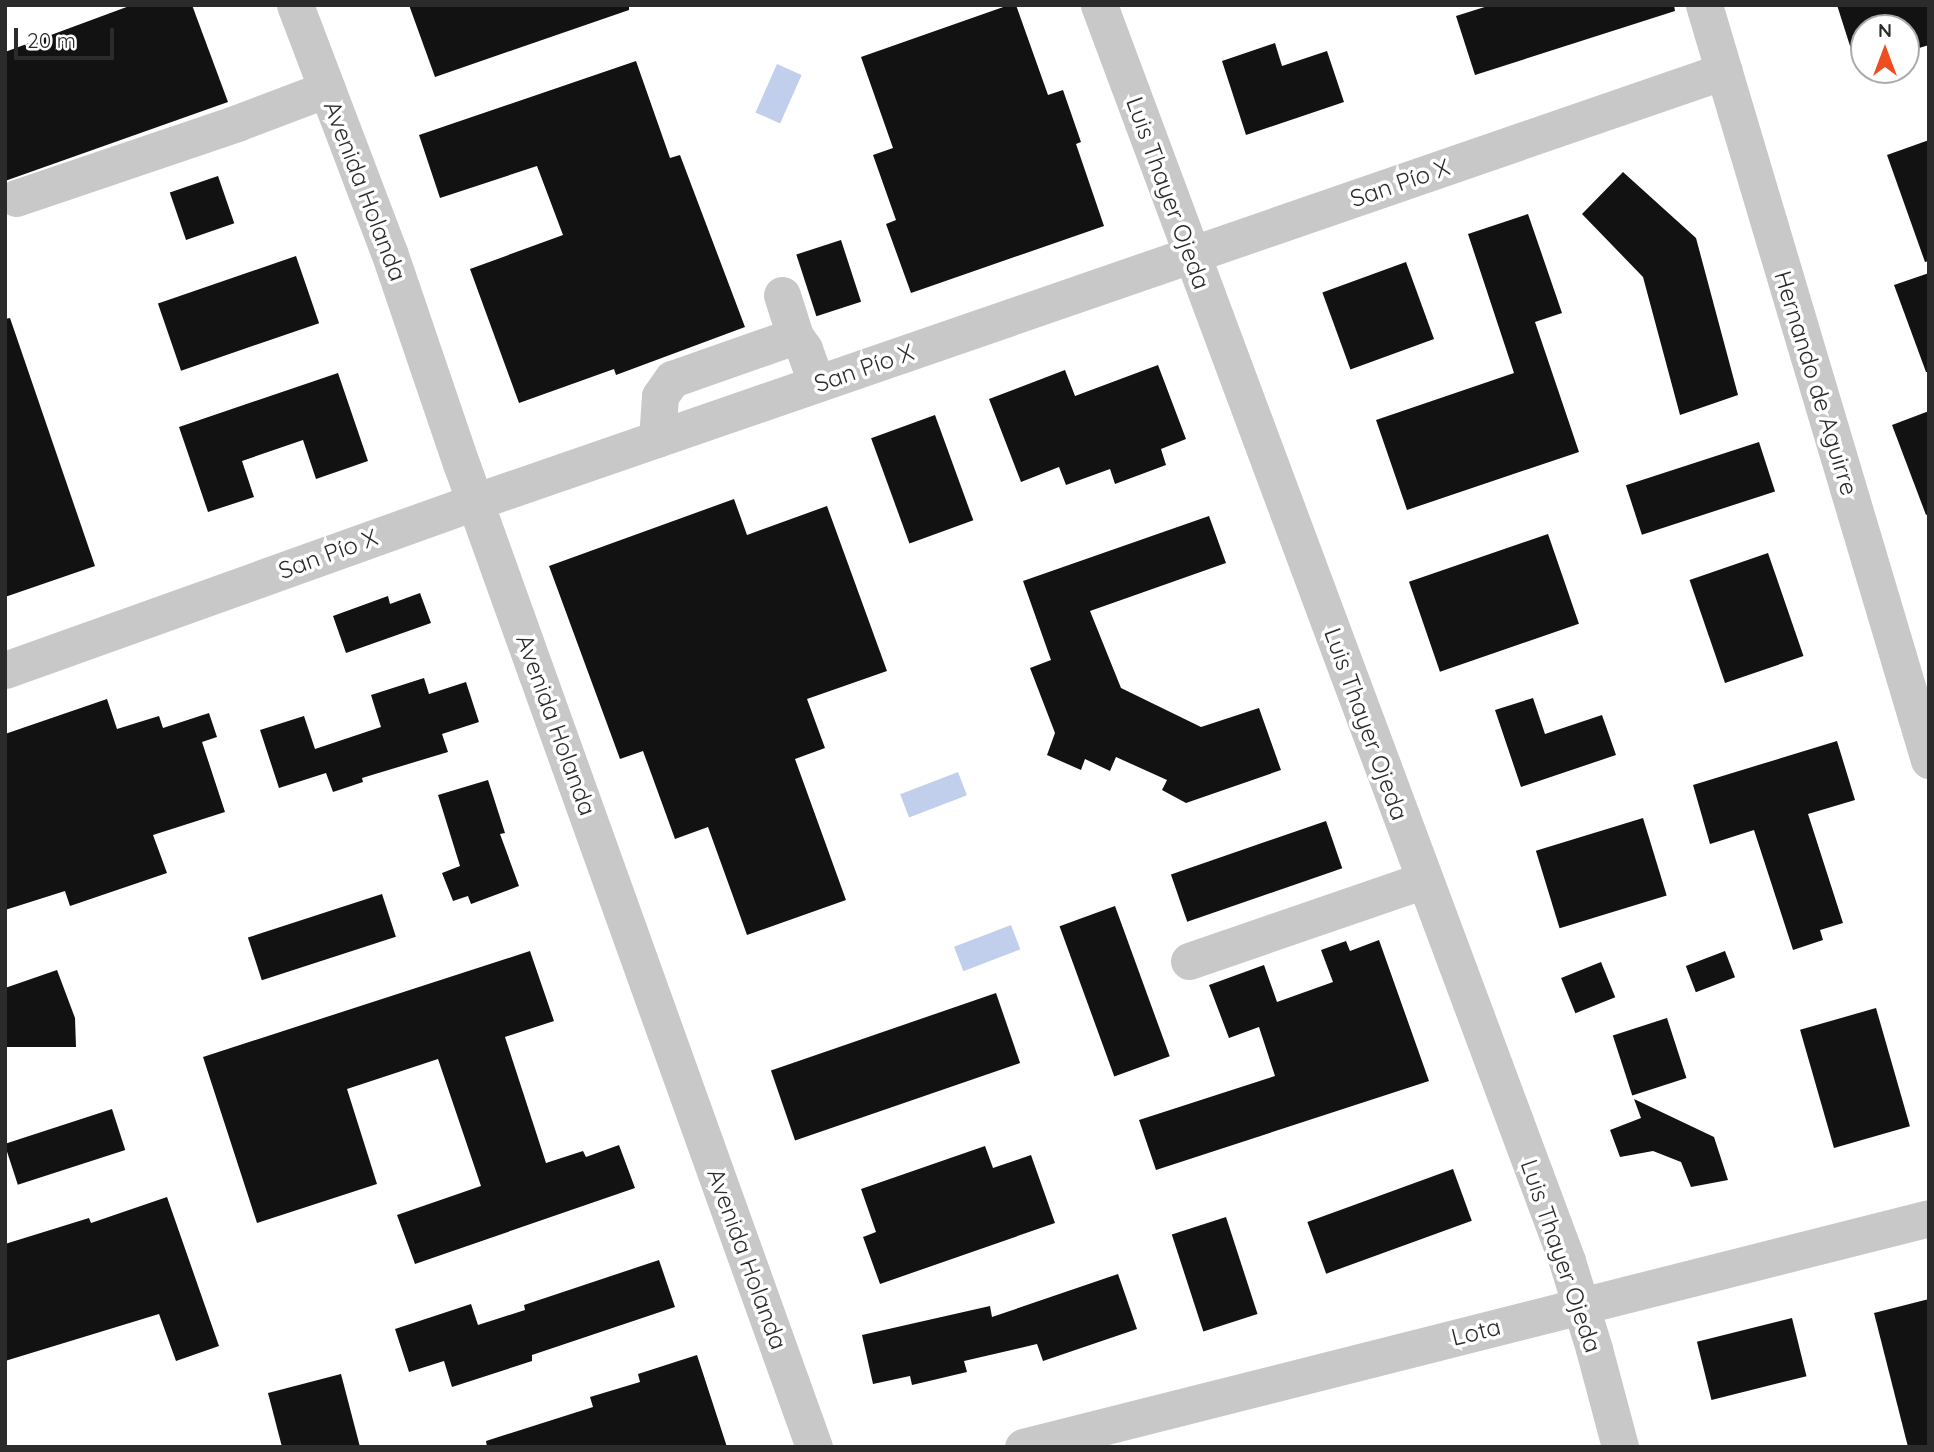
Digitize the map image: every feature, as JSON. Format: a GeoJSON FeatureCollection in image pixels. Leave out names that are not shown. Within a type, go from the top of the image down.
{"type":"FeatureCollection","features":[{"type":"Feature","properties":{"kind":"street","name":"Avenida Holanda"},"geometry":{"type":"LineString","coordinates":[[295,5],[389,252],[814,1447]]}},
{"type":"Feature","properties":{"kind":"street","name":"Luis Thayer Ojeda"},"geometry":{"type":"LineString","coordinates":[[1099,5],[1581,1306],[1620,1447]]}},
{"type":"Feature","properties":{"kind":"street","name":"Hernando de Aguirre"},"geometry":{"type":"LineString","coordinates":[[1704,5],[1929,760]]}},
{"type":"Feature","properties":{"kind":"street","name":"San Pío X"},"geometry":{"type":"LineString","coordinates":[[5,670],[477,501],[1724,71]]}},
{"type":"Feature","properties":{"kind":"street"},"geometry":{"type":"LineString","coordinates":[[16,198],[237,123],[327,89]]}},
{"type":"Feature","properties":{"kind":"street"},"geometry":{"type":"LineString","coordinates":[[782,295],[795,336],[817,384]]}},
{"type":"Feature","properties":{"kind":"street"},"geometry":{"type":"LineString","coordinates":[[657,439],[660,397],[672,379],[795,336]]}},
{"type":"Feature","properties":{"kind":"street"},"geometry":{"type":"LineString","coordinates":[[1189,961],[1424,880]]}},
{"type":"Feature","properties":{"kind":"street","name":"Lota"},"geometry":{"type":"LineString","coordinates":[[1023,1447],[1929,1218]]}},
{"type":"Feature","properties":{"kind":"water"},"geometry":{"type":"Polygon","coordinates":[[[777,64],[802,75],[780,123],[755,112],[777,64]]]}},
{"type":"Feature","properties":{"kind":"water"},"geometry":{"type":"Polygon","coordinates":[[[958,772],[967,795],[909,818],[900,794],[958,772]]]}},
{"type":"Feature","properties":{"kind":"water"},"geometry":{"type":"Polygon","coordinates":[[[1011,925],[1020,949],[963,971],[954,947],[1011,925]]]}},
{"type":"Feature","properties":{"kind":"building"},"geometry":{"type":"Polygon","coordinates":[[[132,5],[192,5],[228,102],[5,181],[5,52],[132,5]]]}},
{"type":"Feature","properties":{"kind":"building"},"geometry":{"type":"Polygon","coordinates":[[[409,5],[629,5],[629,10],[435,77],[409,5]]]}},
{"type":"Feature","properties":{"kind":"building"},"geometry":{"type":"Polygon","coordinates":[[[1009,5],[1016,5],[1048,95],[1063,90],[1081,142],[1076,144],[1104,226],[911,293],[886,224],[896,220],[873,155],[893,148],[861,57],[1009,5]]]}},
{"type":"Feature","properties":{"kind":"building"},"geometry":{"type":"Polygon","coordinates":[[[1491,5],[1674,5],[1675,11],[1475,75],[1456,16],[1491,5]]]}},
{"type":"Feature","properties":{"kind":"building"},"geometry":{"type":"Polygon","coordinates":[[[1837,5],[1929,5],[1929,45],[1920,48],[1920,14],[1850,14],[1850,46],[1837,5]]]}},
{"type":"Feature","properties":{"kind":"building"},"geometry":{"type":"Polygon","coordinates":[[[1275,43],[1282,66],[1327,51],[1344,102],[1246,135],[1222,61],[1275,43]]]}},
{"type":"Feature","properties":{"kind":"building"},"geometry":{"type":"Polygon","coordinates":[[[636,61],[670,158],[680,155],[745,327],[616,375],[614,369],[519,403],[470,269],[563,235],[537,166],[440,198],[419,135],[636,61]]]}},
{"type":"Feature","properties":{"kind":"building"},"geometry":{"type":"Polygon","coordinates":[[[1929,140],[1929,261],[1925,262],[1887,155],[1929,140]]]}},
{"type":"Feature","properties":{"kind":"building"},"geometry":{"type":"Polygon","coordinates":[[[1623,172],[1696,238],[1738,395],[1680,415],[1643,277],[1582,214],[1623,172]]]}},
{"type":"Feature","properties":{"kind":"building"},"geometry":{"type":"Polygon","coordinates":[[[218,176],[234,223],[186,240],[170,193],[218,176]]]}},
{"type":"Feature","properties":{"kind":"building"},"geometry":{"type":"Polygon","coordinates":[[[1528,214],[1562,313],[1535,322],[1579,452],[1407,510],[1376,420],[1514,373],[1468,234],[1528,214]]]}},
{"type":"Feature","properties":{"kind":"building"},"geometry":{"type":"Polygon","coordinates":[[[841,240],[861,302],[816,316],[796,255],[841,240]]]}},
{"type":"Feature","properties":{"kind":"building"},"geometry":{"type":"Polygon","coordinates":[[[296,256],[319,323],[181,371],[158,304],[296,256]]]}},
{"type":"Feature","properties":{"kind":"building"},"geometry":{"type":"Polygon","coordinates":[[[1406,262],[1434,339],[1350,369],[1322,292],[1406,262]]]}},
{"type":"Feature","properties":{"kind":"building"},"geometry":{"type":"Polygon","coordinates":[[[1929,273],[1929,372],[1926,372],[1894,285],[1929,273]]]}},
{"type":"Feature","properties":{"kind":"building"},"geometry":{"type":"Polygon","coordinates":[[[10,318],[95,566],[5,597],[5,319],[10,318]]]}},
{"type":"Feature","properties":{"kind":"building"},"geometry":{"type":"Polygon","coordinates":[[[1158,365],[1186,439],[1161,449],[1166,465],[1115,484],[1110,469],[1066,485],[1059,467],[1021,482],[989,399],[1065,370],[1075,396],[1158,365]]]}},
{"type":"Feature","properties":{"kind":"building"},"geometry":{"type":"Polygon","coordinates":[[[338,373],[368,461],[316,479],[303,440],[242,461],[254,497],[208,512],[179,427],[338,373]]]}},
{"type":"Feature","properties":{"kind":"building"},"geometry":{"type":"Polygon","coordinates":[[[1929,411],[1929,514],[1926,515],[1892,425],[1929,411]]]}},
{"type":"Feature","properties":{"kind":"building"},"geometry":{"type":"Polygon","coordinates":[[[935,415],[973,520],[909,544],[871,438],[935,415]]]}},
{"type":"Feature","properties":{"kind":"building"},"geometry":{"type":"Polygon","coordinates":[[[1759,442],[1775,491],[1642,535],[1626,485],[1759,442]]]}},
{"type":"Feature","properties":{"kind":"building"},"geometry":{"type":"Polygon","coordinates":[[[734,499],[747,535],[827,506],[887,671],[807,699],[825,748],[795,759],[846,900],[747,935],[708,827],[675,839],[643,751],[620,759],[549,566],[734,499]]]}},
{"type":"Feature","properties":{"kind":"building"},"geometry":{"type":"Polygon","coordinates":[[[1209,516],[1226,563],[1090,611],[1121,688],[1201,727],[1259,708],[1281,770],[1186,803],[1162,790],[1167,780],[1116,757],[1110,771],[1085,759],[1081,770],[1047,755],[1055,733],[1030,668],[1051,660],[1023,581],[1209,516]]]}},
{"type":"Feature","properties":{"kind":"building"},"geometry":{"type":"Polygon","coordinates":[[[1548,534],[1579,624],[1440,672],[1409,582],[1548,534]]]}},
{"type":"Feature","properties":{"kind":"building"},"geometry":{"type":"Polygon","coordinates":[[[1768,553],[1803,656],[1725,683],[1690,580],[1768,553]]]}},
{"type":"Feature","properties":{"kind":"building"},"geometry":{"type":"Polygon","coordinates":[[[420,593],[431,623],[346,653],[333,616],[388,596],[390,604],[420,593]]]}},
{"type":"Feature","properties":{"kind":"building"},"geometry":{"type":"Polygon","coordinates":[[[424,678],[429,694],[466,682],[479,722],[442,734],[448,752],[362,778],[363,782],[333,792],[326,773],[279,788],[260,730],[304,716],[315,749],[381,727],[371,695],[424,678]]]}},
{"type":"Feature","properties":{"kind":"building"},"geometry":{"type":"Polygon","coordinates":[[[1533,698],[1545,734],[1602,715],[1616,755],[1521,787],[1495,710],[1533,698]]]}},
{"type":"Feature","properties":{"kind":"building"},"geometry":{"type":"Polygon","coordinates":[[[107,699],[117,729],[159,716],[163,728],[209,713],[217,737],[202,742],[225,812],[153,835],[167,873],[70,906],[65,891],[5,910],[5,734],[107,699]]]}},
{"type":"Feature","properties":{"kind":"building"},"geometry":{"type":"Polygon","coordinates":[[[1837,741],[1855,800],[1808,814],[1843,923],[1820,930],[1823,940],[1793,950],[1754,830],[1710,844],[1693,785],[1837,741]]]}},
{"type":"Feature","properties":{"kind":"building"},"geometry":{"type":"Polygon","coordinates":[[[488,780],[505,833],[500,834],[519,886],[471,904],[468,896],[453,901],[442,873],[460,866],[438,795],[488,780]]]}},
{"type":"Feature","properties":{"kind":"building"},"geometry":{"type":"Polygon","coordinates":[[[1643,818],[1667,895],[1560,928],[1536,851],[1643,818]]]}},
{"type":"Feature","properties":{"kind":"building"},"geometry":{"type":"Polygon","coordinates":[[[1326,821],[1342,868],[1187,922],[1171,874],[1326,821]]]}},
{"type":"Feature","properties":{"kind":"building"},"geometry":{"type":"Polygon","coordinates":[[[382,894],[396,937],[262,980],[248,938],[382,894]]]}},
{"type":"Feature","properties":{"kind":"building"},"geometry":{"type":"Polygon","coordinates":[[[1115,906],[1170,1056],[1114,1077],[1060,926],[1115,906]]]}},
{"type":"Feature","properties":{"kind":"building"},"geometry":{"type":"Polygon","coordinates":[[[1379,940],[1429,1081],[1156,1170],[1139,1120],[1275,1076],[1259,1027],[1229,1038],[1209,985],[1264,965],[1277,1002],[1333,982],[1321,950],[1346,941],[1350,951],[1379,940]]]}},
{"type":"Feature","properties":{"kind":"building"},"geometry":{"type":"Polygon","coordinates":[[[530,951],[554,1021],[505,1037],[546,1163],[583,1151],[586,1157],[619,1145],[635,1188],[415,1264],[397,1215],[481,1186],[438,1059],[347,1089],[377,1184],[257,1223],[203,1057],[530,951]]]}},
{"type":"Feature","properties":{"kind":"building"},"geometry":{"type":"Polygon","coordinates":[[[1725,951],[1735,977],[1696,992],[1686,966],[1725,951]]]}},
{"type":"Feature","properties":{"kind":"building"},"geometry":{"type":"Polygon","coordinates":[[[1601,962],[1615,997],[1575,1013],[1561,978],[1601,962]]]}},
{"type":"Feature","properties":{"kind":"building"},"geometry":{"type":"Polygon","coordinates":[[[57,970],[75,1018],[76,1047],[5,1047],[5,988],[57,970]]]}},
{"type":"Feature","properties":{"kind":"building"},"geometry":{"type":"Polygon","coordinates":[[[996,993],[1020,1063],[795,1140],[771,1070],[996,993]]]}},
{"type":"Feature","properties":{"kind":"building"},"geometry":{"type":"Polygon","coordinates":[[[1876,1008],[1910,1126],[1834,1148],[1800,1030],[1876,1008]]]}},
{"type":"Feature","properties":{"kind":"building"},"geometry":{"type":"Polygon","coordinates":[[[1667,1018],[1686,1078],[1632,1096],[1613,1036],[1667,1018]]]}},
{"type":"Feature","properties":{"kind":"building"},"geometry":{"type":"Polygon","coordinates":[[[1634,1099],[1714,1137],[1728,1180],[1691,1187],[1681,1162],[1653,1151],[1620,1157],[1610,1130],[1641,1118],[1634,1099]]]}},
{"type":"Feature","properties":{"kind":"building"},"geometry":{"type":"Polygon","coordinates":[[[112,1109],[125,1150],[18,1185],[5,1144],[112,1109]]]}},
{"type":"Feature","properties":{"kind":"building"},"geometry":{"type":"Polygon","coordinates":[[[985,1146],[993,1168],[1031,1155],[1055,1223],[880,1284],[863,1237],[876,1232],[861,1189],[985,1146]]]}},
{"type":"Feature","properties":{"kind":"building"},"geometry":{"type":"Polygon","coordinates":[[[1453,1169],[1472,1221],[1326,1274],[1307,1222],[1453,1169]]]}},
{"type":"Feature","properties":{"kind":"building"},"geometry":{"type":"Polygon","coordinates":[[[167,1197],[219,1346],[176,1361],[159,1314],[5,1361],[5,1244],[89,1218],[91,1223],[167,1197]]]}},
{"type":"Feature","properties":{"kind":"building"},"geometry":{"type":"Polygon","coordinates":[[[1226,1217],[1258,1314],[1203,1332],[1172,1235],[1226,1217]]]}},
{"type":"Feature","properties":{"kind":"building"},"geometry":{"type":"Polygon","coordinates":[[[659,1260],[675,1307],[532,1355],[532,1361],[452,1387],[444,1361],[409,1372],[395,1329],[471,1304],[478,1325],[525,1310],[524,1305],[659,1260]]]}},
{"type":"Feature","properties":{"kind":"building"},"geometry":{"type":"Polygon","coordinates":[[[1118,1274],[1137,1329],[1043,1361],[1037,1344],[964,1361],[967,1372],[912,1385],[910,1376],[873,1384],[862,1335],[990,1306],[992,1317],[1118,1274]]]}},
{"type":"Feature","properties":{"kind":"building"},"geometry":{"type":"Polygon","coordinates":[[[1929,1299],[1929,1447],[1908,1447],[1874,1313],[1929,1299]]]}},
{"type":"Feature","properties":{"kind":"building"},"geometry":{"type":"Polygon","coordinates":[[[1792,1318],[1807,1376],[1711,1400],[1697,1342],[1792,1318]]]}},
{"type":"Feature","properties":{"kind":"building"},"geometry":{"type":"Polygon","coordinates":[[[697,1355],[727,1447],[487,1447],[486,1441],[593,1407],[590,1397],[640,1382],[638,1374],[697,1355]]]}},
{"type":"Feature","properties":{"kind":"building"},"geometry":{"type":"Polygon","coordinates":[[[341,1374],[360,1447],[282,1447],[268,1393],[341,1374]]]}}]}
